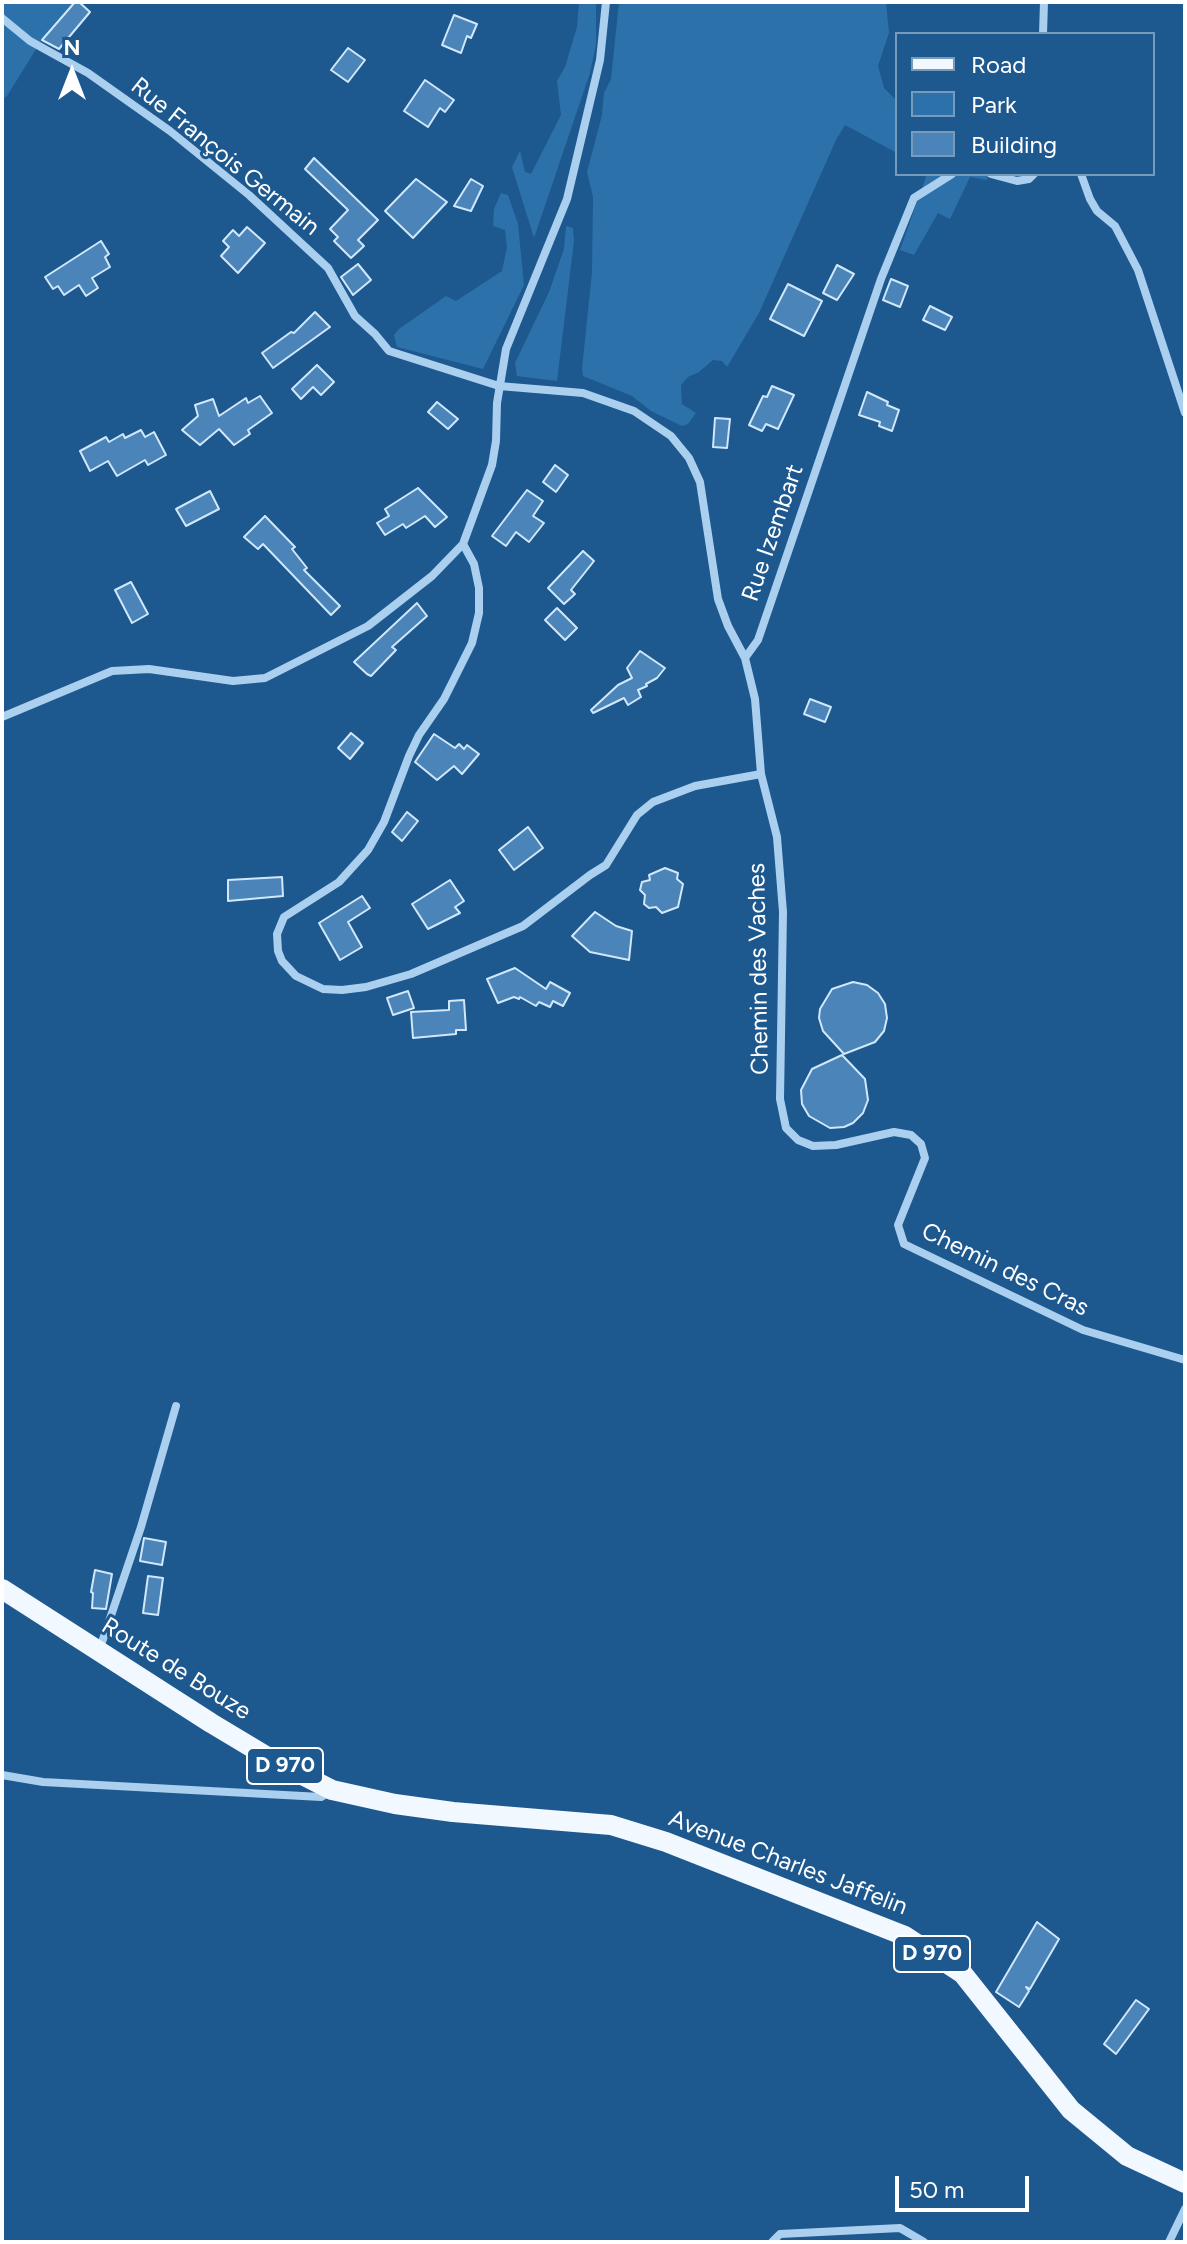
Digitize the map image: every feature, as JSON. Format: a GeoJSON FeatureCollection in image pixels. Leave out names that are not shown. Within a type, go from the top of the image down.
{"type":"FeatureCollection","features":[{"type":"Feature","properties":{"kind":"main road","name":"Route de Bouze"},"geometry":{"type":"LineString","coordinates":[[2,1589],[271,1759],[332,1790],[409,1806],[611,1825]]}},
{"type":"Feature","properties":{"kind":"main road","name":"Avenue Charles Jaffelin"},"geometry":{"type":"LineString","coordinates":[[611,1825],[666,1842],[905,1936],[963,1974],[1071,2110],[1127,2156],[1185,2183]]}},
{"type":"Feature","properties":{"kind":"street"},"geometry":{"type":"LineString","coordinates":[[2,717],[112,671],[133,669],[233,681],[265,678],[368,626],[432,576],[463,544],[492,465],[499,386],[506,349],[567,199],[600,60],[606,2]]}},
{"type":"Feature","properties":{"kind":"street"},"geometry":{"type":"LineString","coordinates":[[1043,32],[1044,2]]}},
{"type":"Feature","properties":{"kind":"street","name":"Rue François Germain"},"geometry":{"type":"LineString","coordinates":[[2,18],[30,41],[112,89],[249,195],[328,268],[355,316],[389,351],[499,386],[583,393],[634,411],[671,436],[689,458],[700,482],[718,599],[745,658]]}},
{"type":"Feature","properties":{"kind":"street","name":"Rue Izembart"},"geometry":{"type":"LineString","coordinates":[[745,658],[758,640],[881,279],[914,198],[949,176]]}},
{"type":"Feature","properties":{"kind":"street"},"geometry":{"type":"LineString","coordinates":[[998,176],[1017,181],[1032,176]]}},
{"type":"Feature","properties":{"kind":"street"},"geometry":{"type":"LineString","coordinates":[[1082,176],[1097,211],[1115,226],[1138,270],[1185,413]]}},
{"type":"Feature","properties":{"kind":"street"},"geometry":{"type":"LineString","coordinates":[[463,544],[474,564],[479,588],[479,613],[472,643],[444,699],[419,735],[384,822],[368,850],[339,882],[284,917],[277,934],[278,951],[282,961],[296,976],[312,985],[342,990],[411,974],[523,926],[606,865],[637,815],[653,802],[695,786],[761,774]]}},
{"type":"Feature","properties":{"kind":"street","name":"Chemin des Vaches"},"geometry":{"type":"LineString","coordinates":[[745,658],[755,699],[761,774],[777,837],[780,865],[784,960],[780,1099],[783,1119],[792,1135]]}},
{"type":"Feature","properties":{"kind":"street","name":"Chemin des Cras"},"geometry":{"type":"LineString","coordinates":[[792,1135],[805,1144],[821,1146],[894,1132],[911,1135],[921,1144],[925,1158],[898,1225],[904,1244],[1083,1330],[1185,1360]]}},
{"type":"Feature","properties":{"kind":"street"},"geometry":{"type":"LineString","coordinates":[[99,1651],[141,1527],[176,1406]]}},
{"type":"Feature","properties":{"kind":"street"},"geometry":{"type":"LineString","coordinates":[[2,1775],[43,1782],[321,1797],[332,1790]]}},
{"type":"Feature","properties":{"kind":"street"},"geometry":{"type":"LineString","coordinates":[[1169,2242],[1185,2209]]}},
{"type":"Feature","properties":{"kind":"street"},"geometry":{"type":"LineString","coordinates":[[772,2242],[780,2234],[900,2228],[924,2242]]}},
{"type":"Feature","properties":{"kind":"green space"},"geometry":{"type":"Polygon","coordinates":[[[2,2],[74,2],[43,38],[7,96],[2,99],[2,2]]]}},
{"type":"Feature","properties":{"kind":"green space"},"geometry":{"type":"Polygon","coordinates":[[[579,2],[596,2],[596,44],[590,73],[534,238],[512,167],[520,151],[525,172],[531,174],[561,115],[557,81],[565,67],[577,27],[579,2]]]}},
{"type":"Feature","properties":{"kind":"green space"},"geometry":{"type":"Polygon","coordinates":[[[619,2],[886,2],[889,33],[878,66],[884,88],[895,99],[895,152],[845,125],[759,313],[727,367],[722,361],[713,360],[681,385],[682,404],[696,413],[688,424],[682,426],[651,411],[632,396],[583,376],[592,272],[593,197],[587,172],[602,115],[604,93],[611,79],[619,2]]]}},
{"type":"Feature","properties":{"kind":"green space"},"geometry":{"type":"Polygon","coordinates":[[[926,176],[987,176],[987,180],[970,177],[950,219],[938,213],[914,255],[900,250],[926,176]]]}},
{"type":"Feature","properties":{"kind":"green space"},"geometry":{"type":"Polygon","coordinates":[[[501,193],[508,195],[518,224],[524,285],[483,369],[397,347],[394,335],[399,329],[446,296],[456,301],[502,271],[507,247],[505,230],[493,226],[494,209],[501,193]]]}},
{"type":"Feature","properties":{"kind":"green space"},"geometry":{"type":"Polygon","coordinates":[[[566,226],[573,228],[574,241],[557,381],[517,376],[515,363],[549,292],[564,249],[566,226]]]}},
{"type":"Feature","properties":{"kind":"building"},"geometry":{"type":"Polygon","coordinates":[[[75,2],[90,12],[59,49],[42,40],[75,2]]]}},
{"type":"Feature","properties":{"kind":"building"},"geometry":{"type":"Polygon","coordinates":[[[454,15],[477,24],[471,38],[467,36],[461,53],[442,45],[454,15]]]}},
{"type":"Feature","properties":{"kind":"building"},"geometry":{"type":"Polygon","coordinates":[[[348,48],[365,60],[348,82],[331,70],[348,48]]]}},
{"type":"Feature","properties":{"kind":"building"},"geometry":{"type":"Polygon","coordinates":[[[425,80],[454,100],[445,112],[440,108],[428,127],[404,111],[425,80]]]}},
{"type":"Feature","properties":{"kind":"building"},"geometry":{"type":"Polygon","coordinates":[[[314,158],[378,220],[358,240],[364,246],[351,258],[334,241],[338,237],[330,229],[348,210],[305,169],[314,158]]]}},
{"type":"Feature","properties":{"kind":"building"},"geometry":{"type":"Polygon","coordinates":[[[416,179],[447,202],[413,238],[385,211],[416,179]]]}},
{"type":"Feature","properties":{"kind":"building"},"geometry":{"type":"Polygon","coordinates":[[[471,179],[483,186],[471,211],[454,206],[471,179]]]}},
{"type":"Feature","properties":{"kind":"building"},"geometry":{"type":"Polygon","coordinates":[[[247,227],[265,243],[238,273],[221,256],[229,247],[223,241],[233,230],[239,236],[247,227]]]}},
{"type":"Feature","properties":{"kind":"building"},"geometry":{"type":"Polygon","coordinates":[[[101,241],[109,254],[105,257],[110,267],[92,278],[98,288],[86,296],[79,285],[64,295],[58,286],[53,289],[45,277],[101,241]]]}},
{"type":"Feature","properties":{"kind":"building"},"geometry":{"type":"Polygon","coordinates":[[[358,264],[371,280],[353,295],[341,277],[358,264]]]}},
{"type":"Feature","properties":{"kind":"building"},"geometry":{"type":"Polygon","coordinates":[[[837,265],[854,274],[837,300],[823,293],[837,265]]]}},
{"type":"Feature","properties":{"kind":"building"},"geometry":{"type":"Polygon","coordinates":[[[891,279],[908,286],[900,307],[883,300],[891,279]]]}},
{"type":"Feature","properties":{"kind":"building"},"geometry":{"type":"Polygon","coordinates":[[[788,284],[822,301],[804,336],[770,319],[788,284]]]}},
{"type":"Feature","properties":{"kind":"building"},"geometry":{"type":"Polygon","coordinates":[[[930,306],[952,317],[945,330],[923,320],[930,306]]]}},
{"type":"Feature","properties":{"kind":"building"},"geometry":{"type":"Polygon","coordinates":[[[315,312],[330,327],[273,368],[262,353],[291,332],[294,333],[315,312]]]}},
{"type":"Feature","properties":{"kind":"building"},"geometry":{"type":"Polygon","coordinates":[[[317,365],[334,382],[321,395],[313,387],[301,399],[292,389],[317,365]]]}},
{"type":"Feature","properties":{"kind":"building"},"geometry":{"type":"Polygon","coordinates":[[[772,386],[794,395],[778,429],[766,424],[762,431],[749,425],[763,396],[767,397],[772,386]]]}},
{"type":"Feature","properties":{"kind":"building"},"geometry":{"type":"Polygon","coordinates":[[[867,392],[899,410],[892,431],[879,426],[880,422],[859,415],[867,392]]]}},
{"type":"Feature","properties":{"kind":"building"},"geometry":{"type":"Polygon","coordinates":[[[260,396],[272,413],[248,430],[250,434],[234,445],[219,429],[200,445],[182,430],[198,416],[195,405],[213,399],[219,416],[246,398],[248,403],[260,396]]]}},
{"type":"Feature","properties":{"kind":"building"},"geometry":{"type":"Polygon","coordinates":[[[437,402],[458,419],[448,429],[428,412],[437,402]]]}},
{"type":"Feature","properties":{"kind":"building"},"geometry":{"type":"Polygon","coordinates":[[[715,418],[730,419],[727,448],[713,447],[715,418]]]}},
{"type":"Feature","properties":{"kind":"building"},"geometry":{"type":"Polygon","coordinates":[[[141,430],[145,437],[154,432],[166,455],[148,465],[145,460],[117,476],[108,461],[90,471],[80,451],[106,437],[109,442],[123,434],[125,438],[141,430]]]}},
{"type":"Feature","properties":{"kind":"building"},"geometry":{"type":"Polygon","coordinates":[[[555,465],[568,475],[556,492],[543,482],[555,465]]]}},
{"type":"Feature","properties":{"kind":"building"},"geometry":{"type":"Polygon","coordinates":[[[418,488],[447,517],[435,527],[425,516],[406,528],[403,524],[385,535],[377,523],[389,516],[385,509],[418,488]]]}},
{"type":"Feature","properties":{"kind":"building"},"geometry":{"type":"Polygon","coordinates":[[[527,490],[543,501],[533,516],[544,523],[529,542],[516,532],[506,546],[492,536],[527,490]]]}},
{"type":"Feature","properties":{"kind":"building"},"geometry":{"type":"Polygon","coordinates":[[[210,491],[219,509],[186,526],[176,509],[210,491]]]}},
{"type":"Feature","properties":{"kind":"building"},"geometry":{"type":"Polygon","coordinates":[[[265,516],[295,547],[292,549],[307,568],[304,570],[340,606],[331,615],[263,544],[258,549],[244,537],[265,516]]]}},
{"type":"Feature","properties":{"kind":"building"},"geometry":{"type":"Polygon","coordinates":[[[583,551],[594,561],[571,590],[575,594],[564,604],[548,588],[583,551]]]}},
{"type":"Feature","properties":{"kind":"building"},"geometry":{"type":"Polygon","coordinates":[[[131,582],[148,614],[132,623],[115,590],[131,582]]]}},
{"type":"Feature","properties":{"kind":"building"},"geometry":{"type":"Polygon","coordinates":[[[417,603],[427,616],[392,647],[396,650],[371,676],[367,674],[354,662],[417,603]]]}},
{"type":"Feature","properties":{"kind":"building"},"geometry":{"type":"Polygon","coordinates":[[[557,608],[577,628],[565,640],[545,620],[557,608]]]}},
{"type":"Feature","properties":{"kind":"building"},"geometry":{"type":"Polygon","coordinates":[[[640,651],[665,668],[657,678],[638,690],[641,697],[628,705],[624,698],[593,713],[591,710],[618,685],[632,678],[627,668],[640,651]]]}},
{"type":"Feature","properties":{"kind":"building"},"geometry":{"type":"Polygon","coordinates":[[[810,699],[831,707],[825,722],[804,714],[810,699]]]}},
{"type":"Feature","properties":{"kind":"building"},"geometry":{"type":"Polygon","coordinates":[[[351,733],[363,743],[350,759],[338,748],[351,733]]]}},
{"type":"Feature","properties":{"kind":"building"},"geometry":{"type":"Polygon","coordinates":[[[434,734],[455,748],[459,744],[464,749],[467,745],[479,754],[462,774],[454,766],[437,780],[415,762],[434,734]]]}},
{"type":"Feature","properties":{"kind":"building"},"geometry":{"type":"Polygon","coordinates":[[[407,812],[418,821],[402,841],[392,832],[407,812]]]}},
{"type":"Feature","properties":{"kind":"building"},"geometry":{"type":"Polygon","coordinates":[[[528,827],[543,848],[514,870],[499,850],[528,827]]]}},
{"type":"Feature","properties":{"kind":"building"},"geometry":{"type":"Polygon","coordinates":[[[665,868],[678,873],[677,879],[683,884],[678,907],[662,913],[656,907],[649,908],[644,904],[645,895],[640,890],[642,882],[650,880],[649,875],[665,868]]]}},
{"type":"Feature","properties":{"kind":"building"},"geometry":{"type":"Polygon","coordinates":[[[282,877],[283,896],[228,901],[228,880],[282,877]]]}},
{"type":"Feature","properties":{"kind":"building"},"geometry":{"type":"Polygon","coordinates":[[[450,880],[464,901],[455,907],[460,913],[428,929],[412,904],[450,880]]]}},
{"type":"Feature","properties":{"kind":"building"},"geometry":{"type":"Polygon","coordinates":[[[362,896],[370,908],[348,922],[362,947],[340,960],[319,923],[362,896]]]}},
{"type":"Feature","properties":{"kind":"building"},"geometry":{"type":"Polygon","coordinates":[[[595,912],[616,926],[632,931],[629,960],[590,952],[572,936],[595,912]]]}},
{"type":"Feature","properties":{"kind":"building"},"geometry":{"type":"Polygon","coordinates":[[[515,968],[546,989],[550,982],[570,993],[563,1006],[553,1001],[550,1007],[539,1002],[536,1006],[520,997],[498,1003],[487,979],[515,968]]]}},
{"type":"Feature","properties":{"kind":"building"},"geometry":{"type":"Polygon","coordinates":[[[853,982],[867,985],[878,993],[885,1004],[887,1018],[884,1031],[875,1042],[844,1054],[823,1031],[820,1009],[832,989],[853,982]]]}},
{"type":"Feature","properties":{"kind":"building"},"geometry":{"type":"Polygon","coordinates":[[[408,991],[414,1008],[393,1015],[387,998],[408,991]]]}},
{"type":"Feature","properties":{"kind":"building"},"geometry":{"type":"Polygon","coordinates":[[[464,1000],[466,1030],[456,1030],[456,1034],[413,1038],[411,1012],[449,1010],[449,1001],[464,1000]]]}},
{"type":"Feature","properties":{"kind":"building"},"geometry":{"type":"Polygon","coordinates":[[[842,1055],[865,1079],[868,1100],[863,1113],[853,1123],[830,1128],[809,1116],[802,1104],[801,1090],[812,1069],[842,1055]]]}},
{"type":"Feature","properties":{"kind":"building"},"geometry":{"type":"Polygon","coordinates":[[[144,1538],[166,1542],[162,1565],[140,1561],[144,1538]]]}},
{"type":"Feature","properties":{"kind":"building"},"geometry":{"type":"Polygon","coordinates":[[[95,1570],[112,1574],[106,1609],[92,1608],[95,1570]]]}},
{"type":"Feature","properties":{"kind":"building"},"geometry":{"type":"Polygon","coordinates":[[[148,1576],[163,1578],[158,1615],[143,1613],[148,1576]]]}},
{"type":"Feature","properties":{"kind":"building"},"geometry":{"type":"Polygon","coordinates":[[[1037,1922],[1059,1939],[1030,1989],[1026,1987],[1029,1991],[1019,2007],[996,1992],[1037,1922]]]}},
{"type":"Feature","properties":{"kind":"building"},"geometry":{"type":"Polygon","coordinates":[[[1136,2000],[1149,2009],[1116,2054],[1104,2044],[1136,2000]]]}}]}
